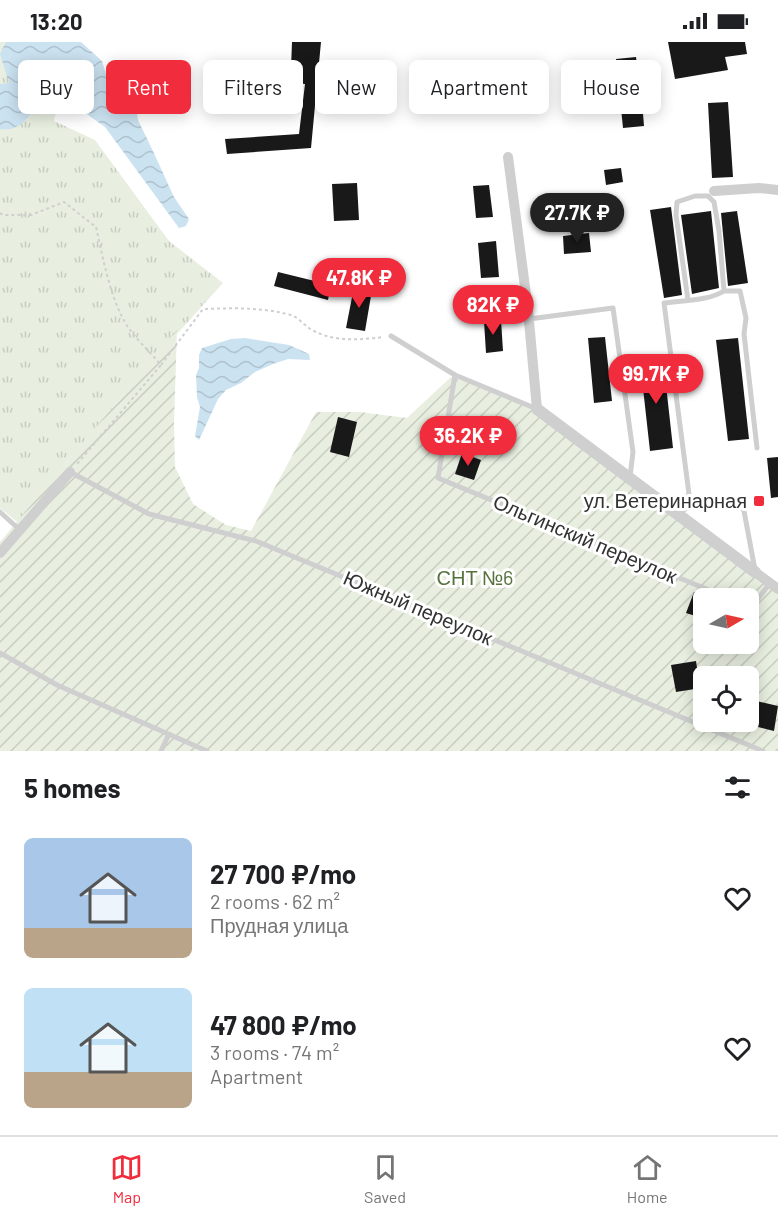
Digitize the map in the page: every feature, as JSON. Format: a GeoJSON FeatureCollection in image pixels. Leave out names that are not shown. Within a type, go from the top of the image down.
{"type":"FeatureCollection","features":[{"type":"Feature","properties":{"kind":"street"},"geometry":{"type":"LineString","coordinates":[[508,157],[529,319],[537,409],[774,586]]}},
{"type":"Feature","properties":{"kind":"street"},"geometry":{"type":"LineString","coordinates":[[714,191],[759,188],[778,190]]}},
{"type":"Feature","properties":{"kind":"street"},"geometry":{"type":"LineString","coordinates":[[0,553],[70,472]]}},
{"type":"Feature","properties":{"kind":"lane"},"geometry":{"type":"LineString","coordinates":[[688,300],[676,216],[677,202],[695,196],[708,196],[714,202],[724,291]]}},
{"type":"Feature","properties":{"kind":"lane"},"geometry":{"type":"LineString","coordinates":[[675,512],[689,494],[664,303],[716,296],[724,291],[740,291],[746,318],[744,334],[757,448]]}},
{"type":"Feature","properties":{"kind":"lane"},"geometry":{"type":"LineString","coordinates":[[529,319],[613,308],[633,452],[630,478]]}},
{"type":"Feature","properties":{"kind":"lane"},"geometry":{"type":"LineString","coordinates":[[391,336],[455,375],[537,409]]}},
{"type":"Feature","properties":{"kind":"lane","name":"Ольгинский переулок"},"geometry":{"type":"LineString","coordinates":[[455,375],[438,478],[704,588]]}},
{"type":"Feature","properties":{"kind":"lane","name":"Южный переулок"},"geometry":{"type":"LineString","coordinates":[[70,472],[149,514],[256,541],[763,751]]}},
{"type":"Feature","properties":{"kind":"lane"},"geometry":{"type":"LineString","coordinates":[[675,512],[702,500],[732,498],[740,504],[744,512],[755,572]]}},
{"type":"Feature","properties":{"kind":"lane"},"geometry":{"type":"LineString","coordinates":[[0,512],[20,530]]}},
{"type":"Feature","properties":{"kind":"lane"},"geometry":{"type":"LineString","coordinates":[[759,600],[774,586]]}},
{"type":"Feature","properties":{"kind":"lane"},"geometry":{"type":"LineString","coordinates":[[0,653],[57,684],[207,751]]}},
{"type":"Feature","properties":{"kind":"lane"},"geometry":{"type":"LineString","coordinates":[[161,751],[169,734]]}},
{"type":"Feature","properties":{"kind":"path"},"geometry":{"type":"LineString","coordinates":[[0,213],[3,215],[31,215],[64,202],[96,227],[105,270],[119,310],[129,328],[161,365]]}},
{"type":"Feature","properties":{"kind":"path"},"geometry":{"type":"LineString","coordinates":[[70,472],[161,365],[202,309],[265,308],[295,316],[314,331],[337,338],[360,340],[391,336]]}},
{"type":"Feature","properties":{"kind":"green space"},"geometry":{"type":"Polygon","coordinates":[[[0,42],[70,42],[66,60],[18,60],[18,114],[55,114],[54,121],[95,140],[169,241],[223,283],[132,384],[17,522],[0,508],[0,42]]]}},
{"type":"Feature","properties":{"kind":"green space","name":"СНТ №6"},"geometry":{"type":"Polygon","coordinates":[[[177,330],[175,467],[193,504],[226,525],[251,531],[316,412],[360,412],[407,418],[451,377],[540,407],[778,586],[778,751],[0,751],[0,542],[177,330]]]}},
{"type":"Feature","properties":{"kind":"water"},"geometry":{"type":"Polygon","coordinates":[[[6,42],[81,42],[102,61],[106,74],[106,114],[137,114],[174,197],[189,219],[186,226],[179,228],[105,127],[87,114],[94,114],[94,60],[18,60],[18,114],[31,114],[16,127],[0,129],[0,84],[9,83],[0,54],[6,42]]]}},
{"type":"Feature","properties":{"kind":"water"},"geometry":{"type":"Polygon","coordinates":[[[245,338],[289,345],[309,354],[310,360],[288,359],[273,364],[226,390],[218,399],[199,440],[195,436],[200,407],[196,375],[202,348],[231,339],[245,338]]]}},
{"type":"Feature","properties":{"kind":"building"},"geometry":{"type":"Polygon","coordinates":[[[292,42],[321,42],[319,60],[315,60],[315,106],[311,148],[227,154],[225,139],[299,134],[305,84],[303,84],[303,60],[291,60],[292,42]]]}},
{"type":"Feature","properties":{"kind":"building"},"geometry":{"type":"Polygon","coordinates":[[[668,42],[745,42],[747,54],[725,57],[728,70],[675,79],[668,42]]]}},
{"type":"Feature","properties":{"kind":"building"},"geometry":{"type":"Polygon","coordinates":[[[636,57],[636,60],[616,60],[636,57]]]}},
{"type":"Feature","properties":{"kind":"building"},"geometry":{"type":"Polygon","coordinates":[[[728,102],[733,177],[712,178],[708,103],[728,102]]]}},
{"type":"Feature","properties":{"kind":"building"},"geometry":{"type":"Polygon","coordinates":[[[622,114],[643,114],[644,126],[623,128],[622,114]]]}},
{"type":"Feature","properties":{"kind":"building"},"geometry":{"type":"Polygon","coordinates":[[[621,168],[623,182],[606,185],[604,170],[621,168]]]}},
{"type":"Feature","properties":{"kind":"building"},"geometry":{"type":"Polygon","coordinates":[[[357,183],[359,220],[334,221],[332,184],[357,183]]]}},
{"type":"Feature","properties":{"kind":"building"},"geometry":{"type":"Polygon","coordinates":[[[489,185],[493,217],[476,218],[473,186],[489,185]]]}},
{"type":"Feature","properties":{"kind":"building"},"geometry":{"type":"Polygon","coordinates":[[[569,202],[571,230],[551,232],[549,203],[569,202]]]}},
{"type":"Feature","properties":{"kind":"building"},"geometry":{"type":"Polygon","coordinates":[[[671,207],[682,295],[664,298],[650,210],[671,207]]]}},
{"type":"Feature","properties":{"kind":"building"},"geometry":{"type":"Polygon","coordinates":[[[711,211],[719,288],[692,294],[681,215],[711,211]]]}},
{"type":"Feature","properties":{"kind":"building"},"geometry":{"type":"Polygon","coordinates":[[[737,211],[748,283],[728,286],[721,213],[737,211]]]}},
{"type":"Feature","properties":{"kind":"building"},"geometry":{"type":"Polygon","coordinates":[[[589,233],[591,252],[564,254],[563,236],[589,233]]]}},
{"type":"Feature","properties":{"kind":"building"},"geometry":{"type":"Polygon","coordinates":[[[496,241],[499,277],[481,278],[478,243],[496,241]]]}},
{"type":"Feature","properties":{"kind":"building"},"geometry":{"type":"Polygon","coordinates":[[[278,272],[331,285],[328,300],[274,286],[278,272]]]}},
{"type":"Feature","properties":{"kind":"building"},"geometry":{"type":"Polygon","coordinates":[[[354,287],[372,290],[365,331],[346,328],[354,287]]]}},
{"type":"Feature","properties":{"kind":"building"},"geometry":{"type":"Polygon","coordinates":[[[501,320],[503,351],[486,353],[484,321],[501,320]]]}},
{"type":"Feature","properties":{"kind":"building"},"geometry":{"type":"Polygon","coordinates":[[[605,337],[612,401],[594,403],[588,338],[605,337]]]}},
{"type":"Feature","properties":{"kind":"building"},"geometry":{"type":"Polygon","coordinates":[[[738,338],[749,439],[728,441],[716,340],[738,338]]]}},
{"type":"Feature","properties":{"kind":"building"},"geometry":{"type":"Polygon","coordinates":[[[663,358],[673,448],[650,451],[640,361],[663,358]]]}},
{"type":"Feature","properties":{"kind":"building"},"geometry":{"type":"Polygon","coordinates":[[[338,417],[357,422],[349,457],[330,452],[338,417]]]}},
{"type":"Feature","properties":{"kind":"building"},"geometry":{"type":"Polygon","coordinates":[[[462,453],[481,460],[474,480],[455,474],[462,453]]]}},
{"type":"Feature","properties":{"kind":"building"},"geometry":{"type":"Polygon","coordinates":[[[778,457],[778,497],[771,498],[767,458],[778,457]]]}},
{"type":"Feature","properties":{"kind":"building"},"geometry":{"type":"Polygon","coordinates":[[[693,595],[693,615],[686,613],[693,595]]]}},
{"type":"Feature","properties":{"kind":"building"},"geometry":{"type":"Polygon","coordinates":[[[696,661],[697,666],[693,666],[693,689],[676,692],[671,665],[696,661]]]}},
{"type":"Feature","properties":{"kind":"building"},"geometry":{"type":"Polygon","coordinates":[[[759,702],[778,706],[774,731],[759,727],[759,702]]]}},
{"type":"Feature","properties":{"kind":"place","name":"ул. Ветеринарная"},"geometry":{"type":"Point","coordinates":[759,501]}}]}
